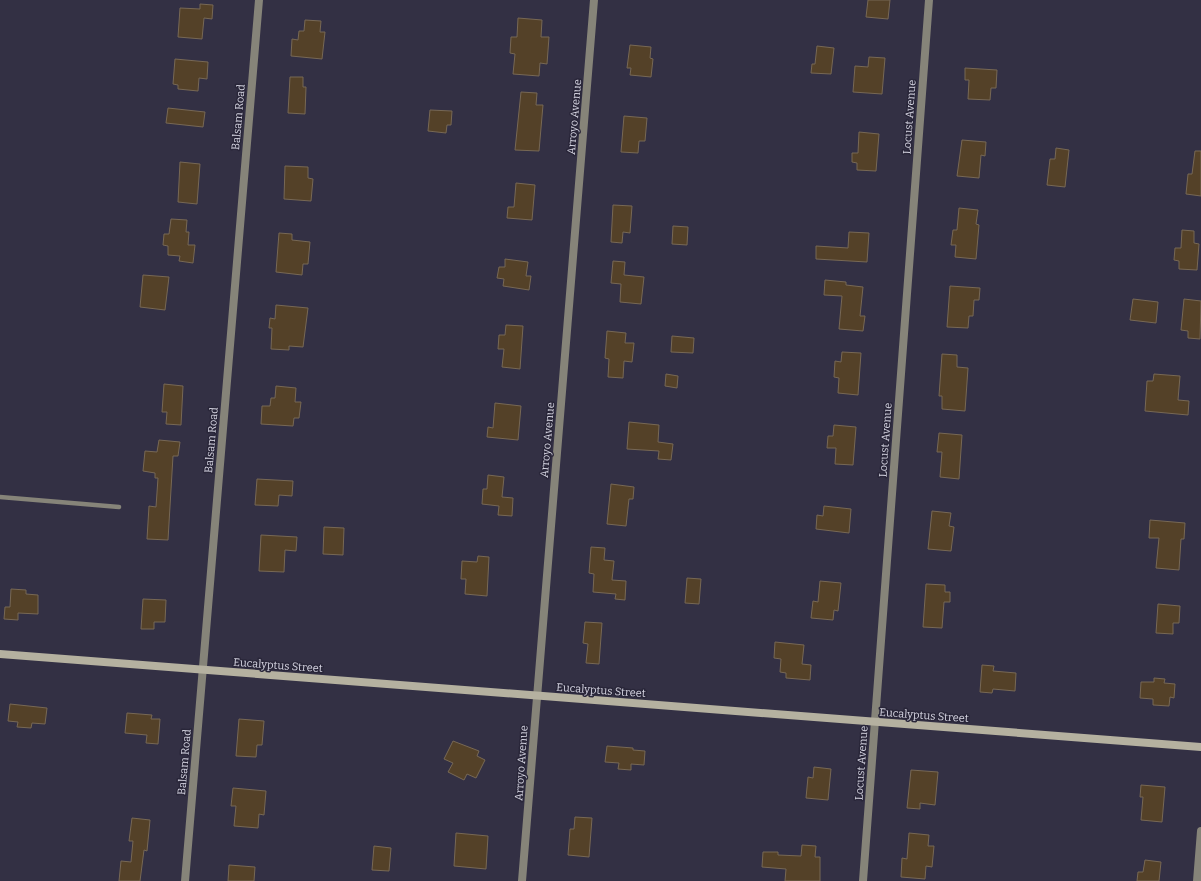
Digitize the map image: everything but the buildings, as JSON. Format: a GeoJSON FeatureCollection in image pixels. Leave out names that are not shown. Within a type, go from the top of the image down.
{"type":"FeatureCollection","features":[{"type":"Feature","properties":{"kind":"main road","name":"Eucalyptus Street"},"geometry":{"type":"LineString","coordinates":[[0,654],[1201,747]]}},
{"type":"Feature","properties":{"kind":"street","name":"Balsam Road"},"geometry":{"type":"LineString","coordinates":[[186,881],[202,670],[259,0]]}},
{"type":"Feature","properties":{"kind":"street","name":"Arroyo Avenue"},"geometry":{"type":"LineString","coordinates":[[522,881],[594,0]]}},
{"type":"Feature","properties":{"kind":"street","name":"Locust Avenue"},"geometry":{"type":"LineString","coordinates":[[863,881],[929,0]]}},
{"type":"Feature","properties":{"kind":"street"},"geometry":{"type":"LineString","coordinates":[[1197,881],[1201,831]]}},
{"type":"Feature","properties":{"kind":"lane"},"geometry":{"type":"LineString","coordinates":[[0,497],[119,507]]}}]}
